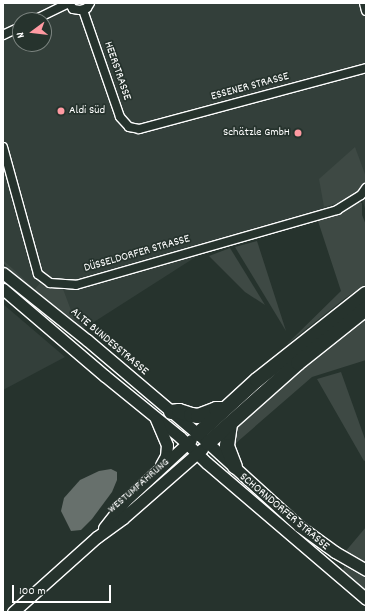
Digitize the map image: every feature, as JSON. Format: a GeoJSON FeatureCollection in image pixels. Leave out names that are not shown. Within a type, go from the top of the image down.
{"type":"FeatureCollection","features":[{"type":"Feature","properties":{"kind":"highway"},"geometry":{"type":"LineString","coordinates":[[203,438],[225,409],[257,380],[366,294]]}},
{"type":"Feature","properties":{"kind":"highway"},"geometry":{"type":"LineString","coordinates":[[203,438],[230,424],[298,363],[366,309]]}},
{"type":"Feature","properties":{"kind":"highway"},"geometry":{"type":"LineString","coordinates":[[171,412],[179,411],[191,416],[198,416],[216,409],[225,409]]}},
{"type":"Feature","properties":{"kind":"highway"},"geometry":{"type":"LineString","coordinates":[[230,424],[227,446],[235,467]]}},
{"type":"Feature","properties":{"kind":"main road","name":"ALTE BUNDESSTRASSE"},"geometry":{"type":"LineString","coordinates":[[3,273],[87,340],[203,438]]}},
{"type":"Feature","properties":{"kind":"main road"},"geometry":{"type":"LineString","coordinates":[[3,290],[105,376],[154,415],[186,444]]}},
{"type":"Feature","properties":{"kind":"main road"},"geometry":{"type":"LineString","coordinates":[[154,415],[167,445],[166,456],[160,468]]}},
{"type":"Feature","properties":{"kind":"main road","name":"WESTUMFAHRUNG"},"geometry":{"type":"LineString","coordinates":[[97,537],[126,500],[160,468],[186,444],[203,438]]}},
{"type":"Feature","properties":{"kind":"main road","name":"WESTUMFAHRUNG"},"geometry":{"type":"LineString","coordinates":[[13,612],[97,537],[123,518],[197,453],[203,438]]}},
{"type":"Feature","properties":{"kind":"main road","name":"SCHORNDORFER STRASSE"},"geometry":{"type":"LineString","coordinates":[[203,438],[299,526],[330,548],[366,570]]}},
{"type":"Feature","properties":{"kind":"main road","name":"SCHORNDORFER STRASSE"},"geometry":{"type":"LineString","coordinates":[[186,444],[366,599]]}},
{"type":"Feature","properties":{"kind":"street"},"geometry":{"type":"LineString","coordinates":[[50,12],[69,3],[73,9],[83,10],[90,3]]}},
{"type":"Feature","properties":{"kind":"street"},"geometry":{"type":"LineString","coordinates":[[364,3],[366,11]]}},
{"type":"Feature","properties":{"kind":"street","name":"HEERSTRASSE"},"geometry":{"type":"LineString","coordinates":[[83,10],[120,117],[129,127],[140,129]]}},
{"type":"Feature","properties":{"kind":"street","name":"ESSENER STRASSE"},"geometry":{"type":"LineString","coordinates":[[140,129],[366,68]]}},
{"type":"Feature","properties":{"kind":"street","name":"DÜSSELDORFER STRASSE"},"geometry":{"type":"LineString","coordinates":[[3,147],[38,274],[50,283],[76,285],[337,210],[361,195],[366,188]]}},
{"type":"Feature","properties":{"kind":"shaded area"},"geometry":{"type":"Polygon","coordinates":[[[3,3],[366,3],[366,212],[362,199],[204,244],[205,251],[83,329],[3,262],[3,3]]]}},
{"type":"Feature","properties":{"kind":"shaded area"},"geometry":{"type":"Polygon","coordinates":[[[355,147],[366,177],[366,183],[344,201],[324,207],[319,179],[355,147]]]}},
{"type":"Feature","properties":{"kind":"shaded area"},"geometry":{"type":"Polygon","coordinates":[[[359,202],[362,203],[362,215],[366,225],[366,284],[344,299],[286,345],[341,291],[317,218],[341,211],[359,202]]]}},
{"type":"Feature","properties":{"kind":"shaded area"},"geometry":{"type":"Polygon","coordinates":[[[257,241],[286,331],[235,247],[257,241]]]}},
{"type":"Feature","properties":{"kind":"shaded area"},"geometry":{"type":"Polygon","coordinates":[[[230,248],[265,305],[245,292],[209,256],[230,248]]]}},
{"type":"Feature","properties":{"kind":"shaded area"},"geometry":{"type":"Polygon","coordinates":[[[3,260],[35,289],[40,283],[53,289],[63,289],[75,321],[22,281],[3,263],[3,260]]]}},
{"type":"Feature","properties":{"kind":"shaded area"},"geometry":{"type":"Polygon","coordinates":[[[3,304],[65,357],[3,390],[3,304]]]}},
{"type":"Feature","properties":{"kind":"shaded area"},"geometry":{"type":"Polygon","coordinates":[[[366,320],[366,360],[312,377],[236,443],[231,436],[235,427],[305,368],[366,320]]]}},
{"type":"Feature","properties":{"kind":"shaded area"},"geometry":{"type":"Polygon","coordinates":[[[341,372],[366,442],[366,460],[364,461],[317,379],[341,372]]]}},
{"type":"Feature","properties":{"kind":"shaded area"},"geometry":{"type":"Polygon","coordinates":[[[111,469],[117,472],[117,480],[112,492],[92,519],[81,530],[71,531],[61,511],[64,498],[80,480],[99,471],[111,469]]]}},
{"type":"Feature","properties":{"kind":"shaded area"},"geometry":{"type":"Polygon","coordinates":[[[366,527],[366,563],[345,552],[366,527]]]}},
{"type":"Feature","properties":{"kind":"shaded area"},"geometry":{"type":"Polygon","coordinates":[[[344,566],[366,578],[366,590],[343,571],[344,566]]]}},
{"type":"Feature","properties":{"kind":"place","name":"Aldi Süd"},"geometry":{"type":"Point","coordinates":[61,111]}},
{"type":"Feature","properties":{"kind":"place","name":"Schätzle GmbH"},"geometry":{"type":"Point","coordinates":[298,133]}}]}
